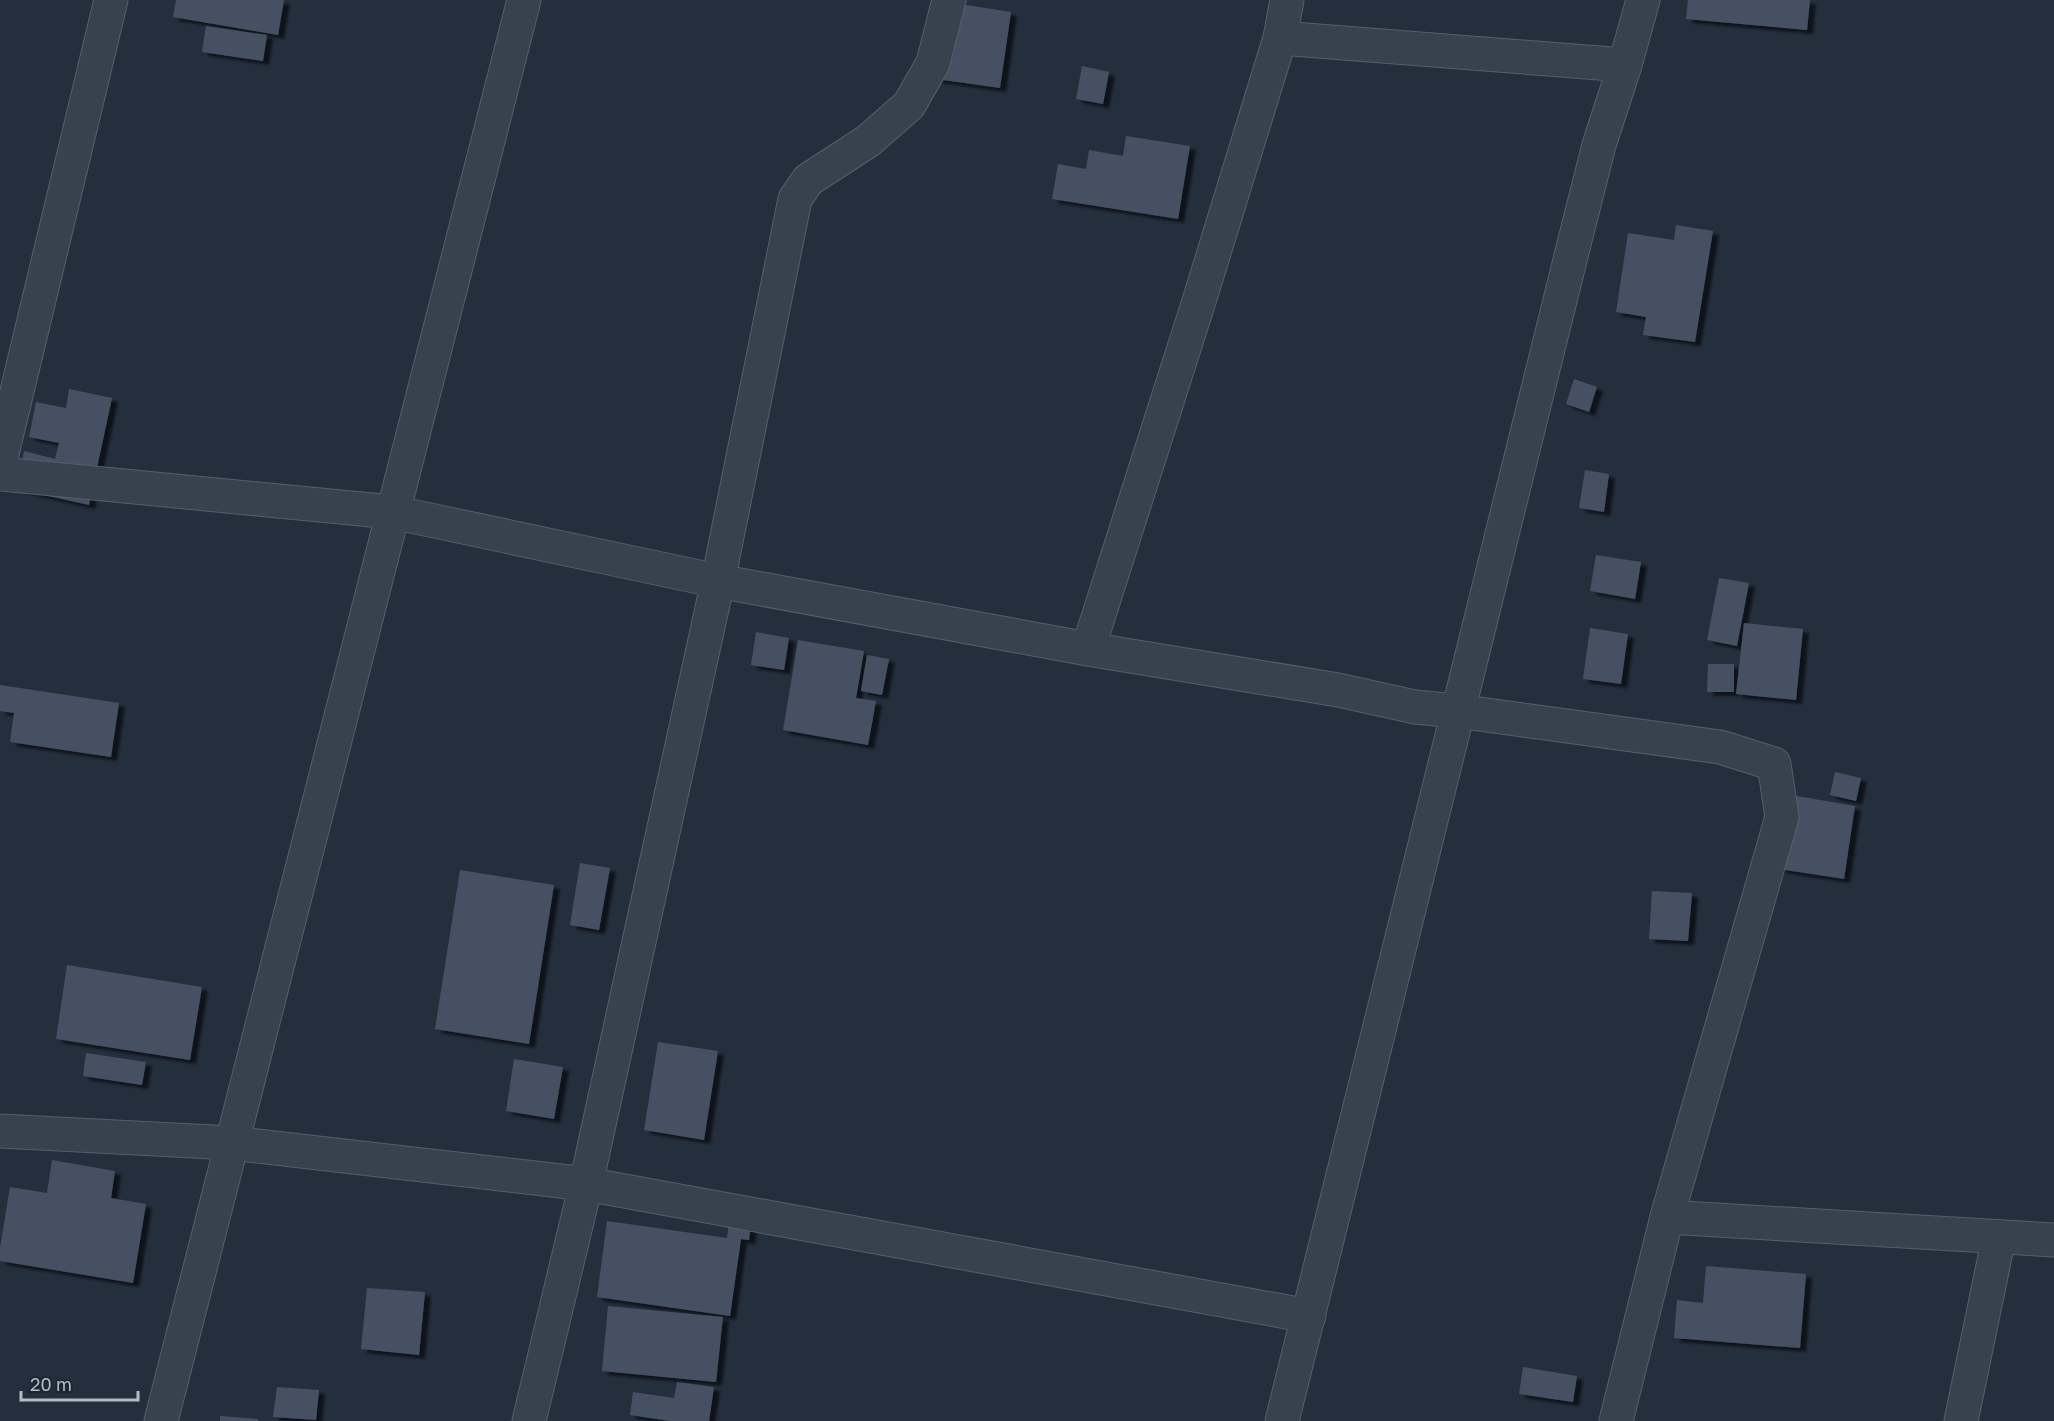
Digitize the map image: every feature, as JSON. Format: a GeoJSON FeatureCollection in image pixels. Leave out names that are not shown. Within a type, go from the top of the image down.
{"type":"FeatureCollection","features":[{"type":"Feature","properties":{"kind":"street"},"geometry":{"type":"LineString","coordinates":[[0,462],[111,0]]}},
{"type":"Feature","properties":{"kind":"street"},"geometry":{"type":"LineString","coordinates":[[161,1421],[524,0]]}},
{"type":"Feature","properties":{"kind":"street"},"geometry":{"type":"LineString","coordinates":[[529,1421],[586,1184],[718,581],[795,199],[808,180],[868,141],[909,105],[933,63],[949,0]]}},
{"type":"Feature","properties":{"kind":"street"},"geometry":{"type":"LineString","coordinates":[[1088,649],[1280,39],[1287,0]]}},
{"type":"Feature","properties":{"kind":"street"},"geometry":{"type":"LineString","coordinates":[[1282,1421],[1599,145],[1643,0]]}},
{"type":"Feature","properties":{"kind":"street"},"geometry":{"type":"LineString","coordinates":[[1280,39],[1625,65]]}},
{"type":"Feature","properties":{"kind":"street"},"geometry":{"type":"LineString","coordinates":[[0,474],[392,512],[718,581],[1088,649],[1338,690],[1415,707],[1720,747],[1774,764],[1782,818],[1667,1216],[1616,1421]]}},
{"type":"Feature","properties":{"kind":"street"},"geometry":{"type":"LineString","coordinates":[[0,1131],[232,1143],[586,1184],[1309,1316]]}},
{"type":"Feature","properties":{"kind":"street"},"geometry":{"type":"LineString","coordinates":[[1667,1216],[2054,1240]]}},
{"type":"Feature","properties":{"kind":"street"},"geometry":{"type":"LineString","coordinates":[[1961,1421],[1999,1237]]}},
{"type":"Feature","properties":{"kind":"building"},"geometry":{"type":"Polygon","coordinates":[[[176,0],[284,0],[278,35],[173,17],[176,0]]]}},
{"type":"Feature","properties":{"kind":"building"},"geometry":{"type":"Polygon","coordinates":[[[1688,0],[1810,0],[1807,30],[1686,19],[1688,0]]]}},
{"type":"Feature","properties":{"kind":"building"},"geometry":{"type":"Polygon","coordinates":[[[947,2],[1011,12],[1000,88],[936,79],[947,2]]]}},
{"type":"Feature","properties":{"kind":"building"},"geometry":{"type":"Polygon","coordinates":[[[206,26],[267,35],[263,61],[202,52],[206,26]]]}},
{"type":"Feature","properties":{"kind":"building"},"geometry":{"type":"Polygon","coordinates":[[[1082,66],[1109,72],[1103,104],[1076,99],[1082,66]]]}},
{"type":"Feature","properties":{"kind":"building"},"geometry":{"type":"Polygon","coordinates":[[[1126,136],[1190,146],[1178,219],[1052,199],[1058,164],[1086,169],[1089,150],[1123,156],[1126,136]]]}},
{"type":"Feature","properties":{"kind":"building"},"geometry":{"type":"Polygon","coordinates":[[[1676,225],[1713,231],[1695,342],[1643,335],[1646,317],[1616,312],[1628,233],[1674,240],[1676,225]]]}},
{"type":"Feature","properties":{"kind":"building"},"geometry":{"type":"Polygon","coordinates":[[[1574,379],[1597,387],[1589,412],[1566,404],[1574,379]]]}},
{"type":"Feature","properties":{"kind":"building"},"geometry":{"type":"Polygon","coordinates":[[[69,389],[112,398],[89,505],[17,489],[24,451],[55,459],[59,443],[29,437],[36,402],[66,408],[69,389]]]}},
{"type":"Feature","properties":{"kind":"building"},"geometry":{"type":"Polygon","coordinates":[[[1585,470],[1609,474],[1604,512],[1579,508],[1585,470]]]}},
{"type":"Feature","properties":{"kind":"building"},"geometry":{"type":"Polygon","coordinates":[[[1596,555],[1641,562],[1635,599],[1590,591],[1596,555]]]}},
{"type":"Feature","properties":{"kind":"building"},"geometry":{"type":"Polygon","coordinates":[[[1719,578],[1749,583],[1737,646],[1707,640],[1719,578]]]}},
{"type":"Feature","properties":{"kind":"building"},"geometry":{"type":"Polygon","coordinates":[[[1744,623],[1803,629],[1796,700],[1736,694],[1744,623]]]}},
{"type":"Feature","properties":{"kind":"building"},"geometry":{"type":"Polygon","coordinates":[[[1590,628],[1628,634],[1621,684],[1583,679],[1590,628]]]}},
{"type":"Feature","properties":{"kind":"building"},"geometry":{"type":"Polygon","coordinates":[[[756,632],[789,638],[784,670],[751,665],[756,632]]]}},
{"type":"Feature","properties":{"kind":"building"},"geometry":{"type":"Polygon","coordinates":[[[798,640],[864,651],[856,698],[876,701],[868,745],[783,730],[798,640]]]}},
{"type":"Feature","properties":{"kind":"building"},"geometry":{"type":"Polygon","coordinates":[[[867,655],[889,659],[882,695],[861,691],[867,655]]]}},
{"type":"Feature","properties":{"kind":"building"},"geometry":{"type":"Polygon","coordinates":[[[1708,664],[1734,664],[1734,692],[1707,692],[1708,664]]]}},
{"type":"Feature","properties":{"kind":"building"},"geometry":{"type":"Polygon","coordinates":[[[0,685],[119,703],[111,757],[10,742],[14,713],[0,711],[0,685]]]}},
{"type":"Feature","properties":{"kind":"building"},"geometry":{"type":"Polygon","coordinates":[[[1835,772],[1861,778],[1856,801],[1830,795],[1835,772]]]}},
{"type":"Feature","properties":{"kind":"building"},"geometry":{"type":"Polygon","coordinates":[[[1791,795],[1855,806],[1844,879],[1779,869],[1791,795]]]}},
{"type":"Feature","properties":{"kind":"building"},"geometry":{"type":"Polygon","coordinates":[[[580,863],[610,868],[599,930],[570,925],[580,863]]]}},
{"type":"Feature","properties":{"kind":"building"},"geometry":{"type":"Polygon","coordinates":[[[460,870],[554,885],[529,1044],[435,1029],[460,870]]]}},
{"type":"Feature","properties":{"kind":"building"},"geometry":{"type":"Polygon","coordinates":[[[1652,891],[1692,893],[1688,941],[1649,939],[1652,891]]]}},
{"type":"Feature","properties":{"kind":"building"},"geometry":{"type":"Polygon","coordinates":[[[67,965],[202,987],[190,1060],[56,1039],[67,965]]]}},
{"type":"Feature","properties":{"kind":"building"},"geometry":{"type":"Polygon","coordinates":[[[658,1042],[718,1051],[704,1140],[644,1130],[658,1042]]]}},
{"type":"Feature","properties":{"kind":"building"},"geometry":{"type":"Polygon","coordinates":[[[86,1053],[146,1062],[142,1085],[83,1076],[86,1053]]]}},
{"type":"Feature","properties":{"kind":"building"},"geometry":{"type":"Polygon","coordinates":[[[514,1059],[563,1067],[554,1119],[506,1111],[514,1059]]]}},
{"type":"Feature","properties":{"kind":"building"},"geometry":{"type":"Polygon","coordinates":[[[52,1160],[115,1171],[111,1198],[146,1204],[133,1283],[0,1261],[10,1187],[47,1193],[52,1160]]]}},
{"type":"Feature","properties":{"kind":"building"},"geometry":{"type":"Polygon","coordinates":[[[731,1203],[753,1206],[749,1240],[741,1239],[730,1316],[597,1297],[607,1221],[727,1238],[731,1203]]]}},
{"type":"Feature","properties":{"kind":"building"},"geometry":{"type":"Polygon","coordinates":[[[1706,1266],[1806,1274],[1800,1348],[1674,1338],[1677,1300],[1703,1303],[1706,1266]]]}},
{"type":"Feature","properties":{"kind":"building"},"geometry":{"type":"Polygon","coordinates":[[[367,1288],[425,1292],[419,1355],[361,1349],[367,1288]]]}},
{"type":"Feature","properties":{"kind":"building"},"geometry":{"type":"Polygon","coordinates":[[[608,1306],[723,1317],[716,1382],[602,1371],[608,1306]]]}},
{"type":"Feature","properties":{"kind":"building"},"geometry":{"type":"Polygon","coordinates":[[[1523,1367],[1577,1376],[1573,1402],[1519,1394],[1523,1367]]]}},
{"type":"Feature","properties":{"kind":"building"},"geometry":{"type":"Polygon","coordinates":[[[677,1382],[714,1387],[709,1421],[670,1421],[630,1415],[633,1392],[674,1398],[677,1382]]]}},
{"type":"Feature","properties":{"kind":"building"},"geometry":{"type":"Polygon","coordinates":[[[277,1387],[319,1390],[316,1420],[273,1417],[277,1387]]]}},
{"type":"Feature","properties":{"kind":"building"},"geometry":{"type":"Polygon","coordinates":[[[220,1416],[258,1419],[258,1421],[220,1421],[220,1416]]]}}]}
